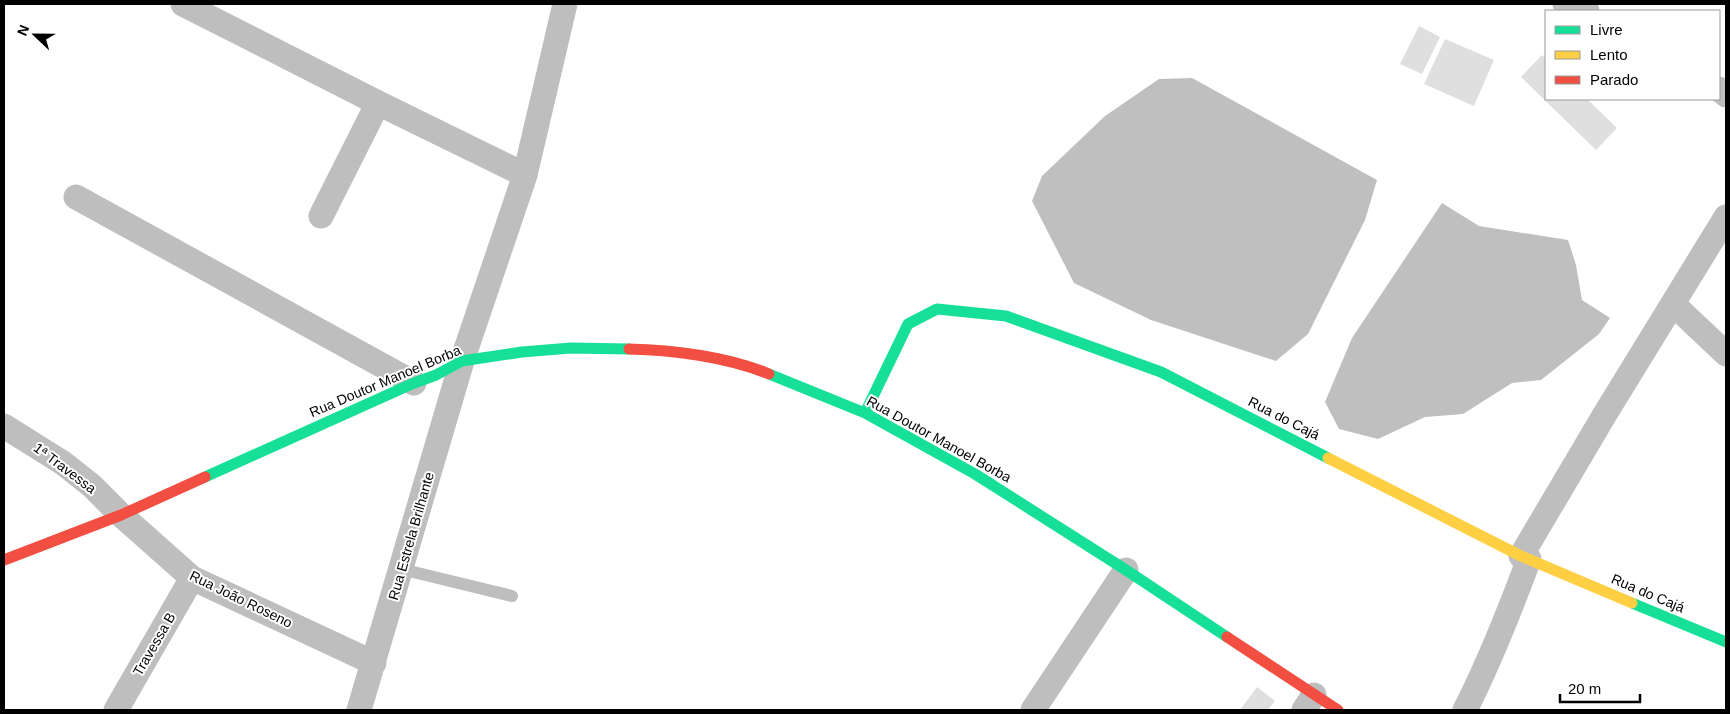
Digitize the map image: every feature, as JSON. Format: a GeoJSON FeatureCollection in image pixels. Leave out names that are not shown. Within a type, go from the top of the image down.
{"type":"FeatureCollection","features":[{"type":"Feature","properties":{"kind":"street","name":"Rua Estrela Brilhante"},"geometry":{"type":"LineString","coordinates":[[359,710],[462,361],[525,174],[565,4]]}},
{"type":"Feature","properties":{"kind":"street"},"geometry":{"type":"LineString","coordinates":[[1565,4],[1584,10]]}},
{"type":"Feature","properties":{"kind":"street"},"geometry":{"type":"LineString","coordinates":[[195,6],[378,103],[525,174]]}},
{"type":"Feature","properties":{"kind":"street"},"geometry":{"type":"LineString","coordinates":[[321,216],[378,103]]}},
{"type":"Feature","properties":{"kind":"street"},"geometry":{"type":"LineString","coordinates":[[76,197],[414,383]]}},
{"type":"Feature","properties":{"kind":"street"},"geometry":{"type":"LineString","coordinates":[[1465,710],[1485,670],[1505,622],[1525,557],[1606,414],[1726,217]]}},
{"type":"Feature","properties":{"kind":"street"},"geometry":{"type":"LineString","coordinates":[[1673,304],[1726,354]]}},
{"type":"Feature","properties":{"kind":"street","name":"Rua do Cajá"},"geometry":{"type":"LineString","coordinates":[[865,413],[908,324],[938,309],[1006,316],[1161,372],[1525,557],[1726,642]]}},
{"type":"Feature","properties":{"kind":"street","name":"Rua Doutor Manoel Borba"},"geometry":{"type":"LineString","coordinates":[[4,560],[121,515],[462,361],[522,352],[571,348],[684,352],[757,369],[865,413],[975,474],[1126,570],[1309,703],[1338,710]]}},
{"type":"Feature","properties":{"kind":"street","name":"1ª Travessa"},"geometry":{"type":"LineString","coordinates":[[4,426],[63,463],[92,486],[121,515]]}},
{"type":"Feature","properties":{"kind":"street","name":"Rua João Roseno"},"geometry":{"type":"LineString","coordinates":[[121,515],[192,578],[374,663]]}},
{"type":"Feature","properties":{"kind":"street"},"geometry":{"type":"LineString","coordinates":[[1033,710],[1126,570]]}},
{"type":"Feature","properties":{"kind":"street","name":"Travessa B"},"geometry":{"type":"LineString","coordinates":[[116,710],[192,578]]}},
{"type":"Feature","properties":{"kind":"lane"},"geometry":{"type":"LineString","coordinates":[[401,569],[512,596]]}},
{"type":"Feature","properties":{"kind":"shaded area"},"geometry":{"type":"Polygon","coordinates":[[[1192,78],[1377,180],[1365,220],[1308,334],[1276,361],[1151,320],[1074,283],[1032,201],[1042,176],[1105,116],[1159,79],[1192,78]]]}},
{"type":"Feature","properties":{"kind":"shaded area"},"geometry":{"type":"Polygon","coordinates":[[[1442,203],[1479,226],[1568,240],[1576,265],[1582,300],[1610,318],[1599,334],[1541,380],[1512,383],[1463,414],[1425,417],[1378,439],[1339,429],[1325,402],[1352,338],[1442,203]]]}},
{"type":"Feature","properties":{"kind":"building"},"geometry":{"type":"Polygon","coordinates":[[[1419,26],[1440,37],[1422,74],[1400,64],[1419,26]]]}},
{"type":"Feature","properties":{"kind":"building"},"geometry":{"type":"Polygon","coordinates":[[[1445,39],[1494,60],[1474,106],[1424,84],[1445,39]]]}},
{"type":"Feature","properties":{"kind":"building"},"geometry":{"type":"Polygon","coordinates":[[[1542,55],[1545,58],[1545,100],[1588,100],[1617,128],[1596,150],[1521,77],[1542,55]]]}},
{"type":"Feature","properties":{"kind":"building"},"geometry":{"type":"Polygon","coordinates":[[[1257,687],[1275,701],[1268,710],[1240,710],[1257,687]]]}},
{"type":"Feature","properties":{"kind":"traffic: fast"},"geometry":{"type":"LineString","coordinates":[[865,413],[908,324],[937,309],[1006,316],[1161,372],[1328,458]]}},
{"type":"Feature","properties":{"kind":"traffic: fast"},"geometry":{"type":"LineString","coordinates":[[205,477],[414,383],[436,375],[462,361],[522,352],[571,348],[629,349]]}},
{"type":"Feature","properties":{"kind":"traffic: fast"},"geometry":{"type":"LineString","coordinates":[[769,374],[865,413],[975,474],[1227,637]]}},
{"type":"Feature","properties":{"kind":"traffic: fast"},"geometry":{"type":"LineString","coordinates":[[1632,603],[1726,642]]}},
{"type":"Feature","properties":{"kind":"traffic: slow"},"geometry":{"type":"LineString","coordinates":[[1328,458],[1521,556],[1632,603]]}},
{"type":"Feature","properties":{"kind":"traffic: jam"},"geometry":{"type":"LineString","coordinates":[[629,349],[664,351],[719,359],[769,374]]}},
{"type":"Feature","properties":{"kind":"traffic: jam"},"geometry":{"type":"LineString","coordinates":[[4,560],[121,515],[205,477]]}},
{"type":"Feature","properties":{"kind":"traffic: jam"},"geometry":{"type":"LineString","coordinates":[[1227,637],[1338,710]]}}]}
